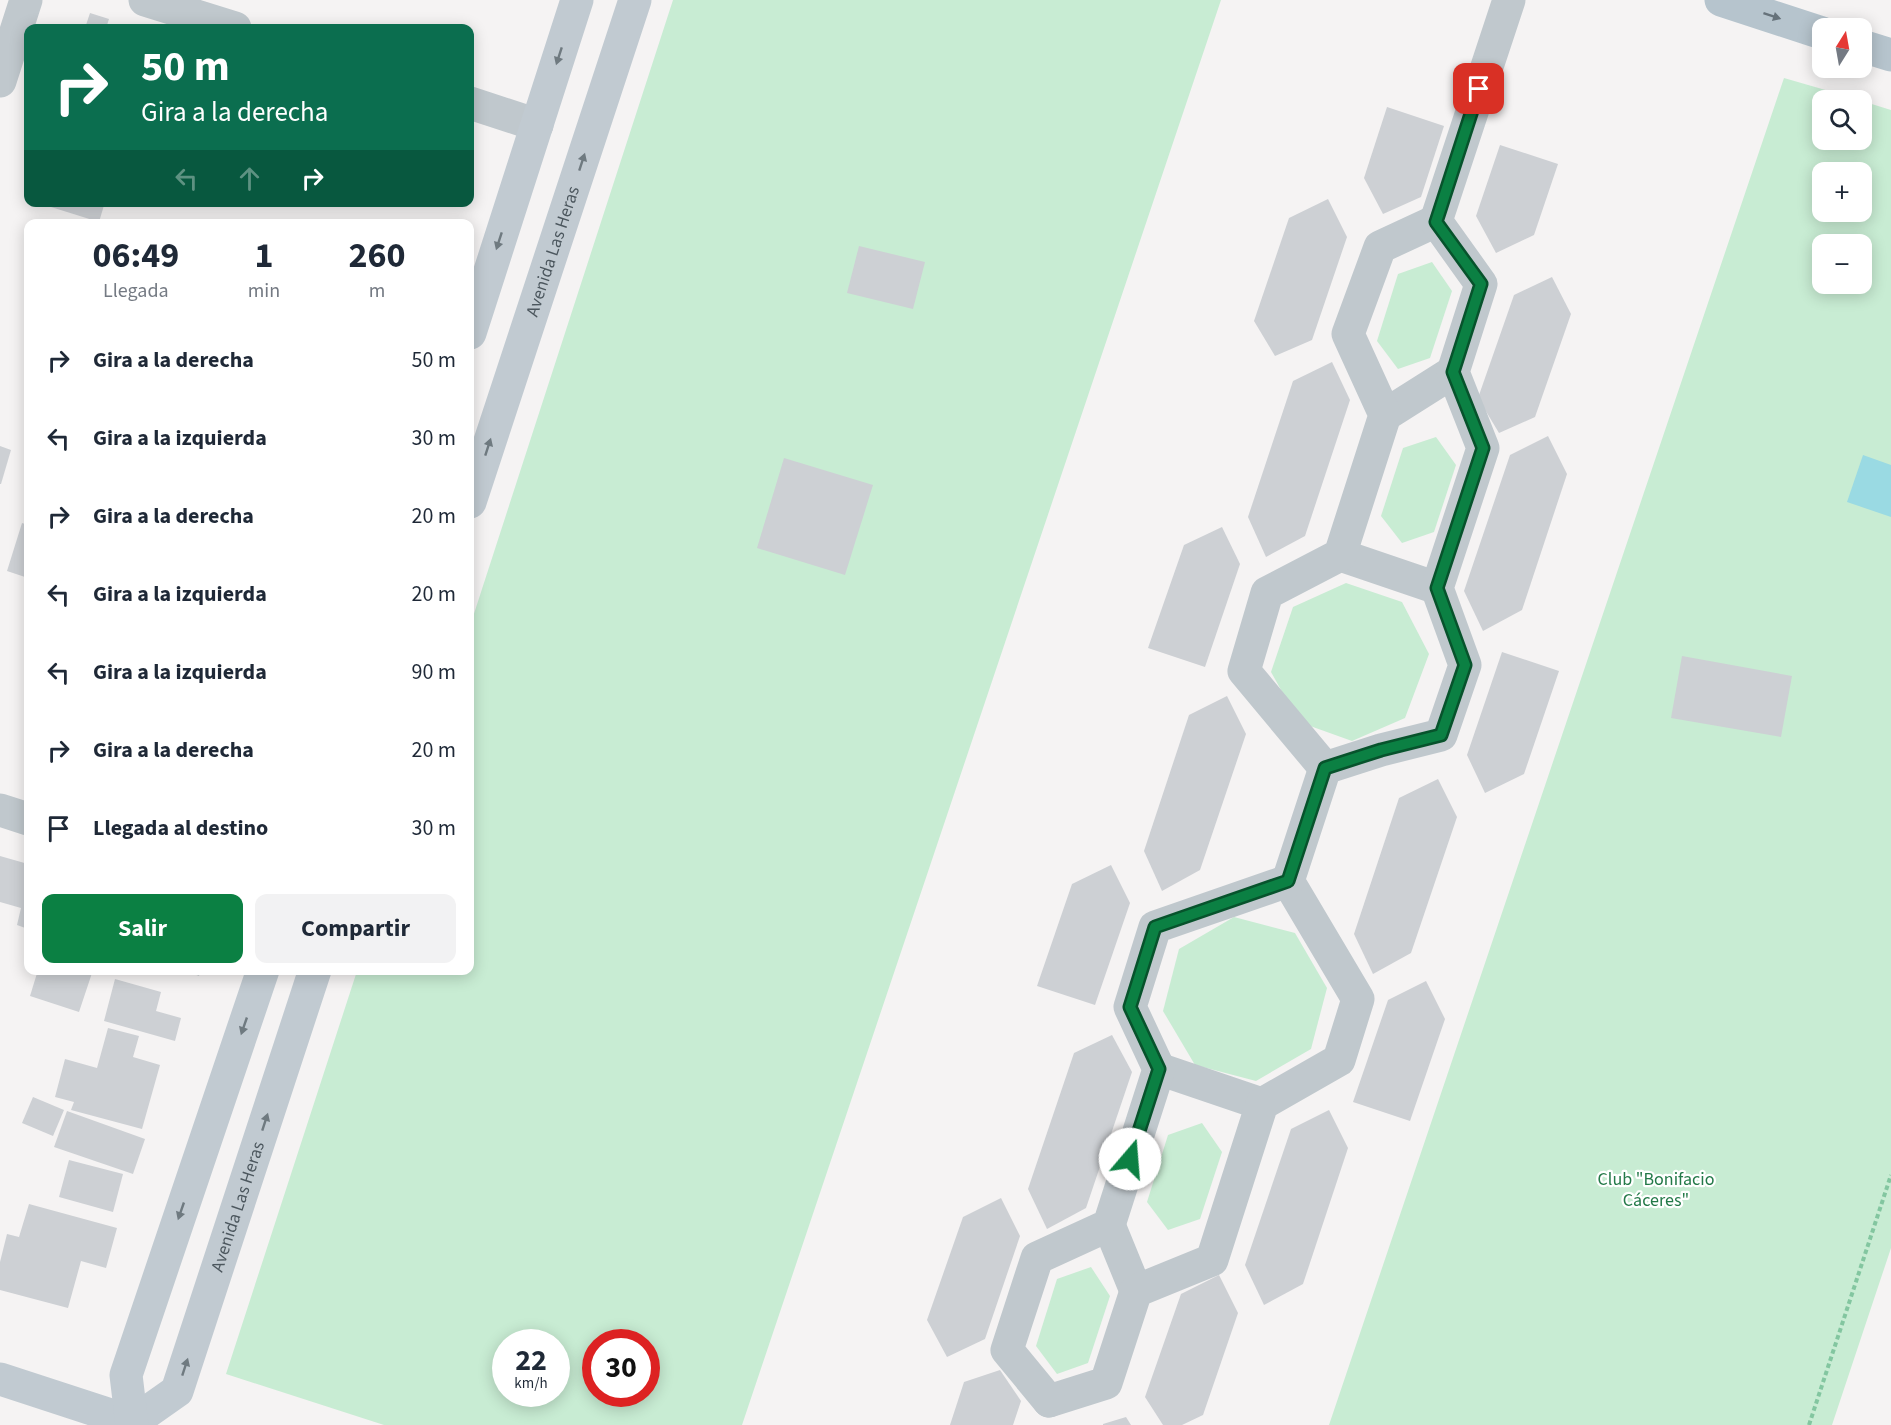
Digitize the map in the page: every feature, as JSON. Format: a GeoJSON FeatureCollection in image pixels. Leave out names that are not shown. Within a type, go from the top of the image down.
{"type":"FeatureCollection","features":[{"type":"Feature","properties":{"kind":"main road"},"geometry":{"type":"LineString","coordinates":[[474,321],[577,0]]}},
{"type":"Feature","properties":{"kind":"main road","name":"Avenida Las Heras"},"geometry":{"type":"LineString","coordinates":[[474,490],[635,0]]}},
{"type":"Feature","properties":{"kind":"main road"},"geometry":{"type":"LineString","coordinates":[[1721,0],[1812,30]]}},
{"type":"Feature","properties":{"kind":"main road"},"geometry":{"type":"LineString","coordinates":[[1872,49],[1891,55]]}},
{"type":"Feature","properties":{"kind":"main road"},"geometry":{"type":"LineString","coordinates":[[0,1379],[135,1424],[126,1375],[260,975]]}},
{"type":"Feature","properties":{"kind":"main road","name":"Avenida Las Heras"},"geometry":{"type":"LineString","coordinates":[[135,1424],[177,1391],[313,975]]}},
{"type":"Feature","properties":{"kind":"street"},"geometry":{"type":"LineString","coordinates":[[0,81],[26,0]]}},
{"type":"Feature","properties":{"kind":"street"},"geometry":{"type":"LineString","coordinates":[[145,0],[222,24]]}},
{"type":"Feature","properties":{"kind":"street"},"geometry":{"type":"LineString","coordinates":[[1385,415],[1348,334],[1380,247],[1436,222],[1509,0]]}},
{"type":"Feature","properties":{"kind":"street"},"geometry":{"type":"LineString","coordinates":[[474,104],[537,125]]}},
{"type":"Feature","properties":{"kind":"street"},"geometry":{"type":"LineString","coordinates":[[1325,768],[1381,750],[1441,735],[1465,665],[1437,588],[1483,448],[1453,372],[1481,284],[1436,222]]}},
{"type":"Feature","properties":{"kind":"street"},"geometry":{"type":"LineString","coordinates":[[1325,768],[1244,671],[1267,593],[1340,555],[1385,415],[1453,372]]}},
{"type":"Feature","properties":{"kind":"street"},"geometry":{"type":"LineString","coordinates":[[1340,555],[1437,588]]}},
{"type":"Feature","properties":{"kind":"street"},"geometry":{"type":"LineString","coordinates":[[1136,1290],[1212,1260],[1262,1104],[1339,1060],[1358,999],[1288,881],[1325,768]]}},
{"type":"Feature","properties":{"kind":"street"},"geometry":{"type":"LineString","coordinates":[[0,810],[24,818]]}},
{"type":"Feature","properties":{"kind":"street"},"geometry":{"type":"LineString","coordinates":[[1109,1226],[1037,1258],[1007,1350],[1045,1413],[1106,1383],[1136,1290],[1109,1226],[1159,1069],[1130,1007],[1155,927],[1288,881]]}},
{"type":"Feature","properties":{"kind":"street"},"geometry":{"type":"LineString","coordinates":[[1159,1069],[1262,1104]]}},
{"type":"Feature","properties":{"kind":"path"},"geometry":{"type":"LineString","coordinates":[[1809,1425],[1891,1175]]}},
{"type":"Feature","properties":{"kind":"green space"},"geometry":{"type":"Polygon","coordinates":[[[673,0],[1221,0],[742,1425],[384,1425],[226,1374],[356,975],[474,975],[474,614],[673,0]]]}},
{"type":"Feature","properties":{"kind":"green space","name":"Club \"Bonifacio Cáceres\""},"geometry":{"type":"Polygon","coordinates":[[[1784,78],[1825,90],[1812,90],[1812,150],[1872,150],[1872,104],[1891,110],[1891,1248],[1832,1425],[1329,1425],[1784,78]]]}},
{"type":"Feature","properties":{"kind":"green space"},"geometry":{"type":"Polygon","coordinates":[[[1432,262],[1452,291],[1430,358],[1398,369],[1377,341],[1398,274],[1432,262]]]}},
{"type":"Feature","properties":{"kind":"green space"},"geometry":{"type":"Polygon","coordinates":[[[1436,437],[1456,465],[1434,532],[1402,543],[1381,516],[1403,448],[1436,437]]]}},
{"type":"Feature","properties":{"kind":"green space"},"geometry":{"type":"Polygon","coordinates":[[[1346,583],[1402,602],[1429,654],[1405,718],[1352,741],[1299,722],[1271,672],[1293,607],[1346,583]]]}},
{"type":"Feature","properties":{"kind":"green space"},"geometry":{"type":"Polygon","coordinates":[[[1234,917],[1295,933],[1327,988],[1311,1049],[1256,1081],[1195,1065],[1163,1011],[1179,949],[1234,917]]]}},
{"type":"Feature","properties":{"kind":"green space"},"geometry":{"type":"Polygon","coordinates":[[[1202,1123],[1222,1152],[1200,1219],[1168,1230],[1147,1202],[1168,1135],[1202,1123]]]}},
{"type":"Feature","properties":{"kind":"green space"},"geometry":{"type":"Polygon","coordinates":[[[1091,1267],[1110,1296],[1088,1363],[1057,1374],[1036,1346],[1057,1279],[1091,1267]]]}},
{"type":"Feature","properties":{"kind":"water"},"geometry":{"type":"Polygon","coordinates":[[[1863,455],[1891,465],[1891,517],[1847,502],[1863,455]]]}},
{"type":"Feature","properties":{"kind":"building"},"geometry":{"type":"Polygon","coordinates":[[[90,13],[109,19],[107,24],[86,24],[90,13]]]}},
{"type":"Feature","properties":{"kind":"building"},"geometry":{"type":"Polygon","coordinates":[[[1387,107],[1444,126],[1421,197],[1383,214],[1364,178],[1387,107]]]}},
{"type":"Feature","properties":{"kind":"building"},"geometry":{"type":"Polygon","coordinates":[[[1500,145],[1558,164],[1534,235],[1496,253],[1476,216],[1500,145]]]}},
{"type":"Feature","properties":{"kind":"building"},"geometry":{"type":"Polygon","coordinates":[[[1328,199],[1347,237],[1312,340],[1275,356],[1254,321],[1289,218],[1328,199]]]}},
{"type":"Feature","properties":{"kind":"building"},"geometry":{"type":"Polygon","coordinates":[[[51,207],[104,207],[100,219],[89,219],[51,207]]]}},
{"type":"Feature","properties":{"kind":"building"},"geometry":{"type":"Polygon","coordinates":[[[859,246],[925,262],[913,309],[847,293],[859,246]]]}},
{"type":"Feature","properties":{"kind":"building"},"geometry":{"type":"Polygon","coordinates":[[[1552,277],[1571,314],[1535,417],[1499,433],[1478,398],[1514,295],[1552,277]]]}},
{"type":"Feature","properties":{"kind":"building"},"geometry":{"type":"Polygon","coordinates":[[[1332,362],[1350,400],[1305,536],[1266,557],[1248,517],[1293,381],[1332,362]]]}},
{"type":"Feature","properties":{"kind":"building"},"geometry":{"type":"Polygon","coordinates":[[[1548,436],[1567,474],[1522,610],[1483,631],[1464,591],[1510,455],[1548,436]]]}},
{"type":"Feature","properties":{"kind":"building"},"geometry":{"type":"Polygon","coordinates":[[[0,446],[11,450],[1,484],[0,484],[0,446]]]}},
{"type":"Feature","properties":{"kind":"building"},"geometry":{"type":"Polygon","coordinates":[[[784,458],[873,485],[845,575],[757,548],[784,458]]]}},
{"type":"Feature","properties":{"kind":"building"},"geometry":{"type":"Polygon","coordinates":[[[22,523],[24,524],[24,577],[7,571],[22,523]]]}},
{"type":"Feature","properties":{"kind":"building"},"geometry":{"type":"Polygon","coordinates":[[[1222,527],[1240,564],[1205,667],[1148,648],[1184,545],[1222,527]]]}},
{"type":"Feature","properties":{"kind":"building"},"geometry":{"type":"Polygon","coordinates":[[[1502,652],[1559,671],[1524,774],[1485,793],[1467,755],[1502,652]]]}},
{"type":"Feature","properties":{"kind":"building"},"geometry":{"type":"Polygon","coordinates":[[[1682,656],[1792,676],[1781,737],[1671,718],[1682,656]]]}},
{"type":"Feature","properties":{"kind":"building"},"geometry":{"type":"Polygon","coordinates":[[[1227,696],[1246,734],[1200,870],[1162,891],[1144,851],[1189,715],[1227,696]]]}},
{"type":"Feature","properties":{"kind":"building"},"geometry":{"type":"Polygon","coordinates":[[[1438,779],[1457,817],[1411,953],[1373,974],[1354,934],[1399,798],[1438,779]]]}},
{"type":"Feature","properties":{"kind":"building"},"geometry":{"type":"Polygon","coordinates":[[[0,856],[24,863],[24,928],[17,925],[21,908],[0,902],[0,856]]]}},
{"type":"Feature","properties":{"kind":"building"},"geometry":{"type":"Polygon","coordinates":[[[1111,865],[1130,903],[1095,1005],[1037,986],[1072,884],[1111,865]]]}},
{"type":"Feature","properties":{"kind":"building"},"geometry":{"type":"Polygon","coordinates":[[[36,975],[91,975],[79,1012],[30,996],[36,975]]]}},
{"type":"Feature","properties":{"kind":"building"},"geometry":{"type":"Polygon","coordinates":[[[115,979],[161,992],[156,1011],[181,1018],[175,1041],[104,1021],[115,979]]]}},
{"type":"Feature","properties":{"kind":"building"},"geometry":{"type":"Polygon","coordinates":[[[1426,981],[1445,1019],[1410,1121],[1353,1102],[1388,1000],[1426,981]]]}},
{"type":"Feature","properties":{"kind":"building"},"geometry":{"type":"Polygon","coordinates":[[[108,1028],[139,1036],[133,1057],[160,1065],[142,1129],[71,1110],[74,1102],[55,1097],[65,1059],[97,1068],[108,1028]]]}},
{"type":"Feature","properties":{"kind":"building"},"geometry":{"type":"Polygon","coordinates":[[[1112,1035],[1132,1072],[1086,1208],[1047,1229],[1028,1189],[1074,1053],[1112,1035]]]}},
{"type":"Feature","properties":{"kind":"building"},"geometry":{"type":"Polygon","coordinates":[[[33,1097],[64,1110],[53,1136],[22,1123],[33,1097]]]}},
{"type":"Feature","properties":{"kind":"building"},"geometry":{"type":"Polygon","coordinates":[[[1329,1110],[1348,1148],[1303,1284],[1264,1305],[1245,1265],[1291,1129],[1329,1110]]]}},
{"type":"Feature","properties":{"kind":"building"},"geometry":{"type":"Polygon","coordinates":[[[67,1111],[145,1139],[133,1174],[54,1147],[67,1111]]]}},
{"type":"Feature","properties":{"kind":"building"},"geometry":{"type":"Polygon","coordinates":[[[69,1160],[123,1174],[113,1212],[59,1197],[69,1160]]]}},
{"type":"Feature","properties":{"kind":"building"},"geometry":{"type":"Polygon","coordinates":[[[1001,1198],[1020,1236],[985,1339],[947,1357],[927,1320],[963,1217],[1001,1198]]]}},
{"type":"Feature","properties":{"kind":"building"},"geometry":{"type":"Polygon","coordinates":[[[29,1204],[117,1228],[106,1268],[81,1261],[68,1308],[0,1290],[0,1262],[7,1234],[19,1237],[29,1204]]]}},
{"type":"Feature","properties":{"kind":"building"},"geometry":{"type":"Polygon","coordinates":[[[1219,1275],[1238,1313],[1203,1415],[1182,1425],[1163,1425],[1145,1397],[1181,1294],[1219,1275]]]}},
{"type":"Feature","properties":{"kind":"building"},"geometry":{"type":"Polygon","coordinates":[[[1000,1370],[1021,1401],[1013,1425],[950,1425],[964,1382],[1000,1370]]]}},
{"type":"Feature","properties":{"kind":"building"},"geometry":{"type":"Polygon","coordinates":[[[1126,1417],[1131,1425],[1103,1425],[1103,1424],[1126,1417]]]}},
{"type":"Feature","properties":{"kind":"route"},"geometry":{"type":"LineString","coordinates":[[1130,1159],[1159,1069],[1130,1007],[1155,927],[1288,881],[1325,768],[1381,750],[1441,735],[1465,665],[1437,588],[1483,448],[1453,372],[1481,284],[1436,222],[1479,89]]}}]}
